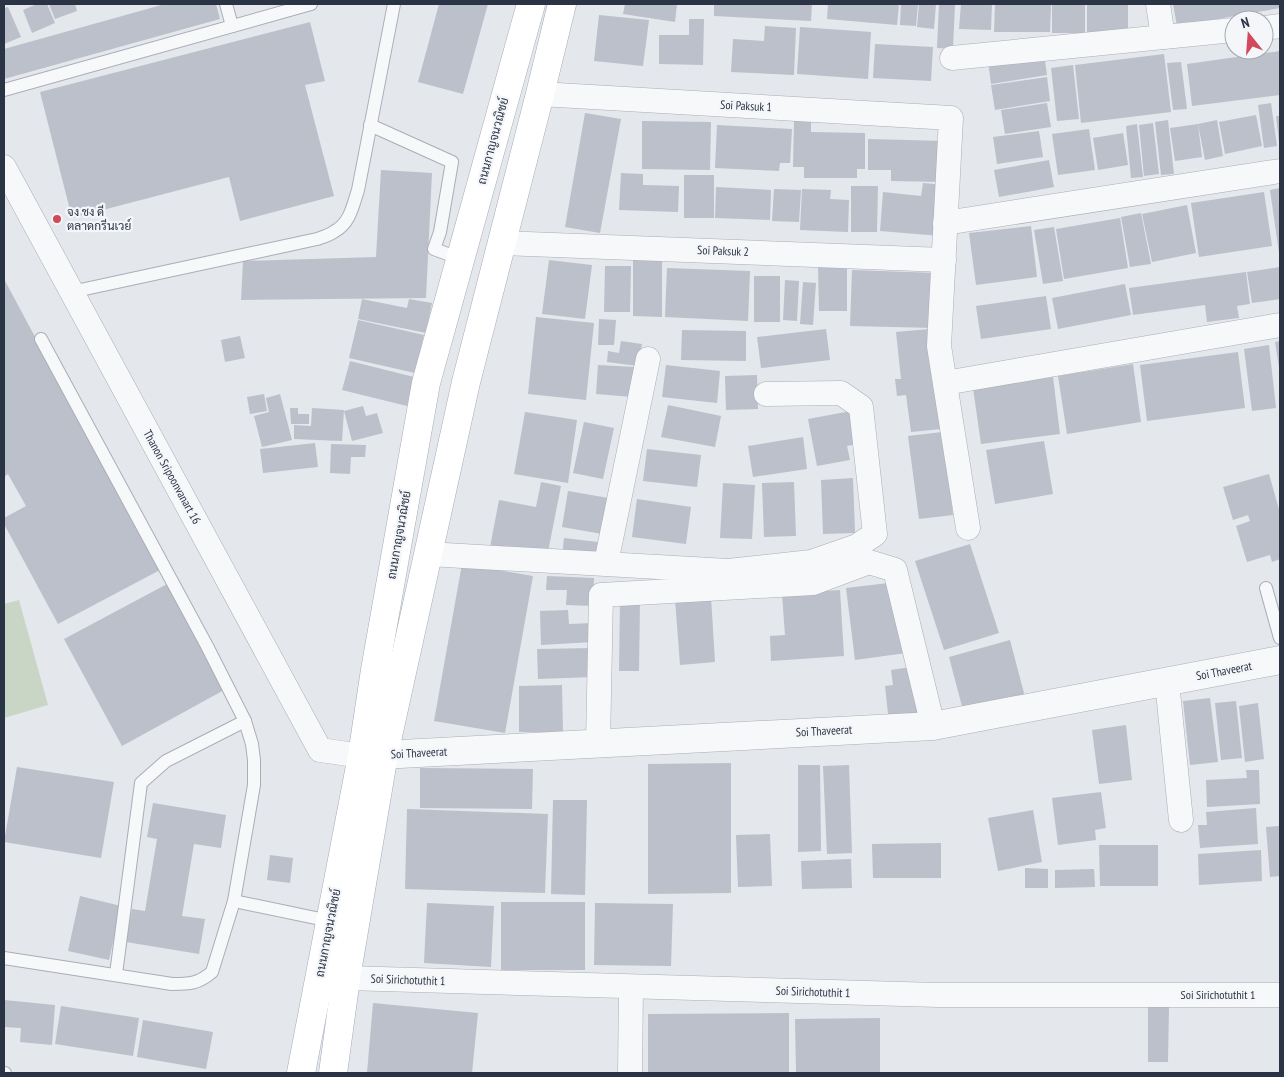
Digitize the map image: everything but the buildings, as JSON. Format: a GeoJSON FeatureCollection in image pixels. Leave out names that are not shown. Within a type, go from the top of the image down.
{"type":"FeatureCollection","features":[{"type":"Feature","properties":{"kind":"main road","name":"ถนนกาญจนวณิชย์"},"geometry":{"type":"LineString","coordinates":[[333,1073],[373,755],[377,661],[426,384],[531,4]]}},
{"type":"Feature","properties":{"kind":"main road","name":"ถนนกาญจนวณิชย์"},"geometry":{"type":"LineString","coordinates":[[300,1073],[330,921],[428,554],[466,382],[562,4]]}},
{"type":"Feature","properties":{"kind":"street"},"geometry":{"type":"LineString","coordinates":[[1158,4],[1163,37]]}},
{"type":"Feature","properties":{"kind":"street"},"geometry":{"type":"LineString","coordinates":[[952,58],[1224,31]]}},
{"type":"Feature","properties":{"kind":"street","name":"Soi Paksuk 1"},"geometry":{"type":"LineString","coordinates":[[540,94],[951,118],[945,223]]}},
{"type":"Feature","properties":{"kind":"street","name":"Thanon Sripoonvanart 16"},"geometry":{"type":"LineString","coordinates":[[4,167],[320,750],[373,755]]}},
{"type":"Feature","properties":{"kind":"street"},"geometry":{"type":"LineString","coordinates":[[968,528],[939,346],[945,223],[1280,171]]}},
{"type":"Feature","properties":{"kind":"street","name":"Soi Paksuk 2"},"geometry":{"type":"LineString","coordinates":[[502,243],[944,260]]}},
{"type":"Feature","properties":{"kind":"street"},"geometry":{"type":"LineString","coordinates":[[945,383],[1280,325]]}},
{"type":"Feature","properties":{"kind":"street"},"geometry":{"type":"LineString","coordinates":[[606,563],[648,359]]}},
{"type":"Feature","properties":{"kind":"street"},"geometry":{"type":"LineString","coordinates":[[428,554],[728,571],[811,562],[857,546],[875,534],[861,407],[841,393],[766,394]]}},
{"type":"Feature","properties":{"kind":"street"},"geometry":{"type":"LineString","coordinates":[[598,744],[601,596],[813,583],[869,562],[895,570],[934,726]]}},
{"type":"Feature","properties":{"kind":"street","name":"Soi Thaveerat"},"geometry":{"type":"LineString","coordinates":[[373,755],[934,726],[1280,660]]}},
{"type":"Feature","properties":{"kind":"street"},"geometry":{"type":"LineString","coordinates":[[1167,682],[1181,820]]}},
{"type":"Feature","properties":{"kind":"street","name":"Soi Sirichotuthit 1"},"geometry":{"type":"LineString","coordinates":[[346,978],[938,996],[1280,995]]}},
{"type":"Feature","properties":{"kind":"street"},"geometry":{"type":"LineString","coordinates":[[630,1073],[631,986]]}},
{"type":"Feature","properties":{"kind":"lane"},"geometry":{"type":"LineString","coordinates":[[226,4],[232,26]]}},
{"type":"Feature","properties":{"kind":"lane"},"geometry":{"type":"LineString","coordinates":[[4,90],[311,4]]}},
{"type":"Feature","properties":{"kind":"lane"},"geometry":{"type":"LineString","coordinates":[[71,292],[317,239],[335,232],[344,225],[350,215],[358,190],[394,4]]}},
{"type":"Feature","properties":{"kind":"lane"},"geometry":{"type":"LineString","coordinates":[[370,125],[452,162],[440,232],[434,249],[461,260]]}},
{"type":"Feature","properties":{"kind":"lane"},"geometry":{"type":"LineString","coordinates":[[4,958],[178,984],[192,984],[205,978],[212,972],[234,901],[254,785],[252,744],[245,721],[207,646],[42,339]]}},
{"type":"Feature","properties":{"kind":"lane"},"geometry":{"type":"LineString","coordinates":[[1266,588],[1280,638]]}},
{"type":"Feature","properties":{"kind":"lane"},"geometry":{"type":"LineString","coordinates":[[116,974],[141,783],[166,761],[245,721]]}},
{"type":"Feature","properties":{"kind":"lane"},"geometry":{"type":"LineString","coordinates":[[234,901],[330,921]]}},
{"type":"Feature","properties":{"kind":"green space"},"geometry":{"type":"Polygon","coordinates":[[[19,600],[48,705],[4,718],[4,604],[19,600]]]}},
{"type":"Feature","properties":{"kind":"place","name":"จง ชง ดี ตลาดกรีนเวย์"},"geometry":{"type":"Point","coordinates":[57,219]}}]}
